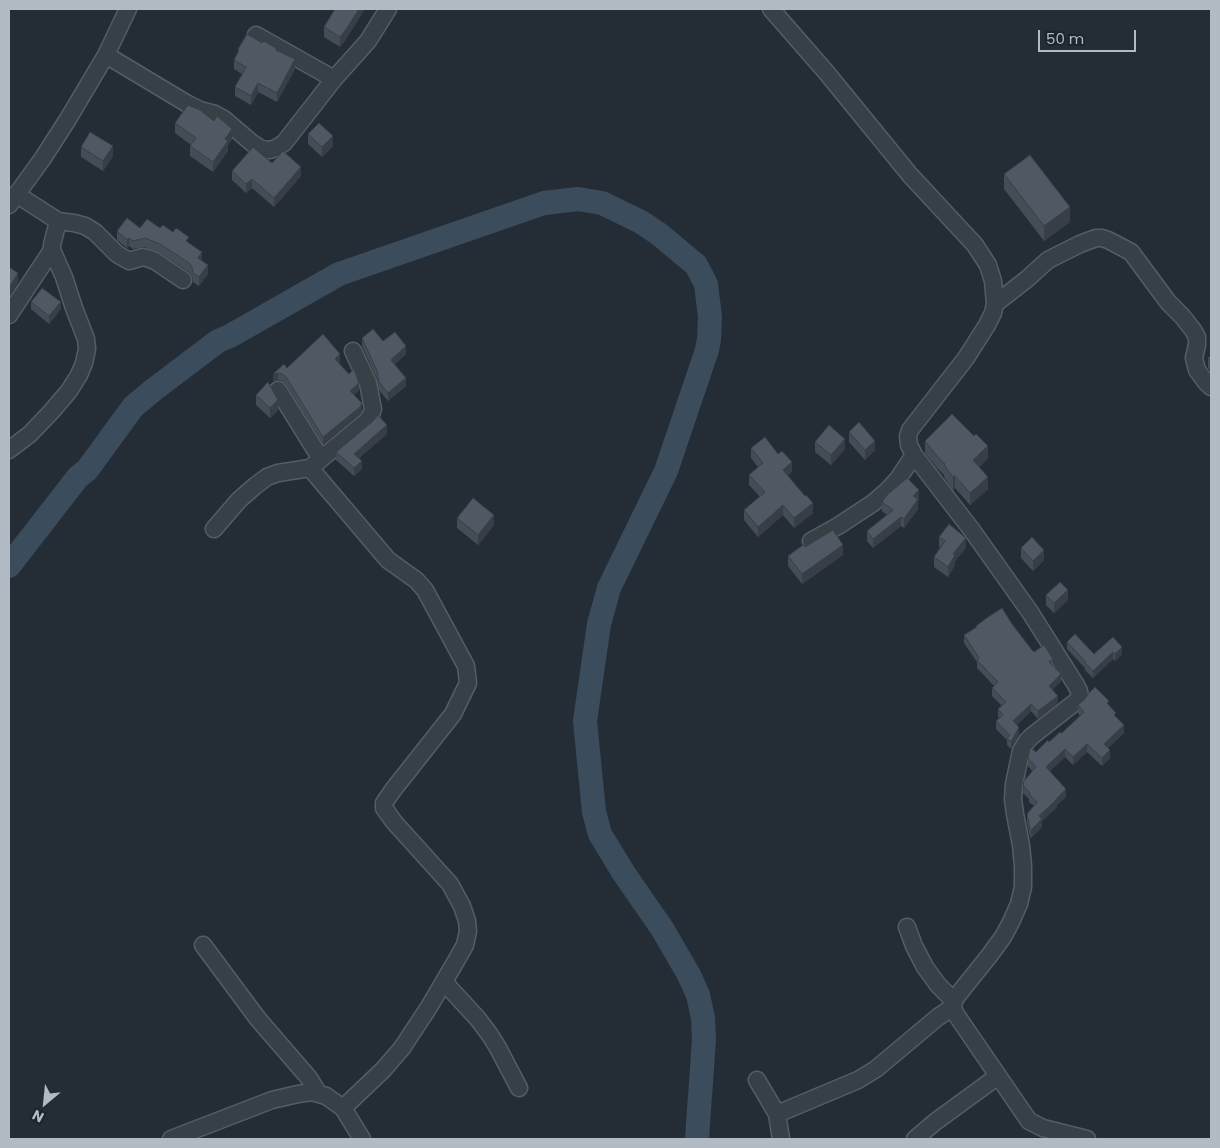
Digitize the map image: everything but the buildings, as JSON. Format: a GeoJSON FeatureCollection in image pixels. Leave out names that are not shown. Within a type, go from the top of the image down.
{"type":"FeatureCollection","features":[{"type":"Feature","properties":{"kind":"street"},"geometry":{"type":"LineString","coordinates":[[128,9],[106,55],[68,119],[43,158],[12,199],[58,221],[86,226],[95,232],[117,254],[129,260],[147,258],[182,280]]}},
{"type":"Feature","properties":{"kind":"street"},"geometry":{"type":"LineString","coordinates":[[106,55],[186,103],[224,119],[252,143],[261,149],[270,150],[284,143],[334,79],[368,41],[388,9]]}},
{"type":"Feature","properties":{"kind":"street"},"geometry":{"type":"LineString","coordinates":[[771,9],[826,72],[910,175],[975,245],[988,265],[993,282],[995,304],[993,313],[971,352],[910,430],[908,436],[909,445],[914,455],[971,529],[1030,612],[1076,685],[1080,696],[1078,700],[1032,736],[1021,751],[1013,798],[1023,866],[1023,887],[1019,904],[1002,937],[954,1004],[876,1070],[858,1080],[777,1114]]}},
{"type":"Feature","properties":{"kind":"street"},"geometry":{"type":"LineString","coordinates":[[256,35],[334,79]]}},
{"type":"Feature","properties":{"kind":"street"},"geometry":{"type":"LineString","coordinates":[[9,450],[30,434],[51,412],[69,390],[84,363],[86,339],[64,277],[52,250],[58,221]]}},
{"type":"Feature","properties":{"kind":"street"},"geometry":{"type":"LineString","coordinates":[[995,304],[1053,258],[1096,238],[1108,240],[1131,252],[1168,302],[1193,330],[1197,338],[1194,358],[1197,370],[1211,387]]}},
{"type":"Feature","properties":{"kind":"street"},"geometry":{"type":"LineString","coordinates":[[9,315],[52,250]]}},
{"type":"Feature","properties":{"kind":"street"},"geometry":{"type":"LineString","coordinates":[[214,529],[239,500],[267,477],[316,464],[371,415],[373,409],[368,383],[353,351]]}},
{"type":"Feature","properties":{"kind":"street"},"geometry":{"type":"LineString","coordinates":[[278,390],[316,464],[388,560],[416,580],[426,590],[466,666],[468,683],[453,714],[384,802],[384,808],[394,822],[450,884],[462,906],[467,921],[468,931],[465,945],[402,1048],[383,1070],[343,1108]]}},
{"type":"Feature","properties":{"kind":"street"},"geometry":{"type":"LineString","coordinates":[[811,541],[838,526],[883,494],[898,479],[914,455]]}},
{"type":"Feature","properties":{"kind":"street"},"geometry":{"type":"LineString","coordinates":[[907,927],[925,967],[954,1004],[955,1013],[1027,1118],[1033,1124],[1044,1128],[1087,1139]]}},
{"type":"Feature","properties":{"kind":"street"},"geometry":{"type":"LineString","coordinates":[[203,945],[258,1019],[309,1078],[318,1093]]}},
{"type":"Feature","properties":{"kind":"street"},"geometry":{"type":"LineString","coordinates":[[444,982],[490,1035],[519,1088]]}},
{"type":"Feature","properties":{"kind":"street"},"geometry":{"type":"LineString","coordinates":[[915,1139],[998,1076]]}},
{"type":"Feature","properties":{"kind":"street"},"geometry":{"type":"LineString","coordinates":[[757,1080],[777,1114],[781,1139]]}},
{"type":"Feature","properties":{"kind":"street"},"geometry":{"type":"LineString","coordinates":[[171,1139],[272,1100],[312,1092],[326,1096],[343,1108],[362,1139]]}},
{"type":"Feature","properties":{"kind":"waterway"},"geometry":{"type":"LineString","coordinates":[[9,566],[78,477],[87,470],[133,407],[218,341],[339,274],[544,203],[578,199],[602,203],[641,222],[659,234],[696,265],[706,284],[710,317],[709,339],[707,350],[666,471],[609,588],[599,624],[585,721],[594,812],[600,834],[623,872],[663,930],[689,975],[698,995],[703,1018],[704,1039],[697,1139]]}}]}
